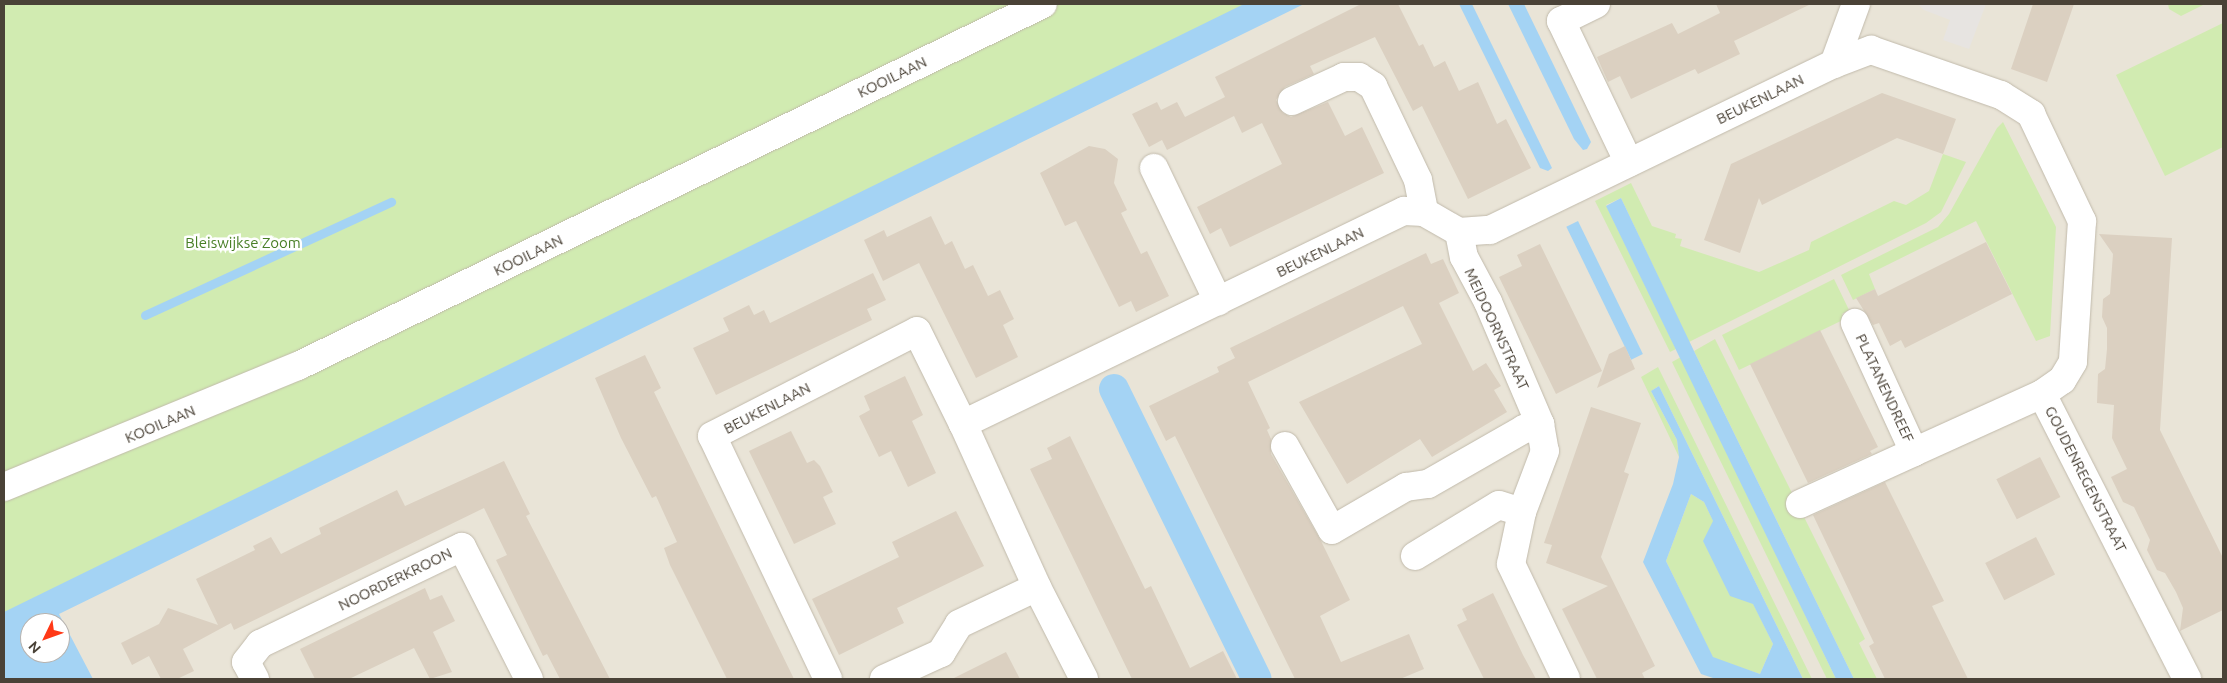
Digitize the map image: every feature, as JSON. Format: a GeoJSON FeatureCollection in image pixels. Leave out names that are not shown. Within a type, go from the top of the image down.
{"type":"FeatureCollection","features":[{"type":"Feature","properties":{"kind":"street","name":"KOOILAAN"},"geometry":{"type":"LineString","coordinates":[[4,487],[298,366],[1043,4]]}},
{"type":"Feature","properties":{"kind":"street"},"geometry":{"type":"LineString","coordinates":[[1596,4],[1561,21],[1630,163]]}},
{"type":"Feature","properties":{"kind":"street"},"geometry":{"type":"LineString","coordinates":[[1834,64],[1856,4]]}},
{"type":"Feature","properties":{"kind":"street","name":"GOUDENREGENSTRAAT"},"geometry":{"type":"LineString","coordinates":[[1834,64],[1871,50],[2001,95],[2031,114],[2082,221],[2073,362],[2062,380],[2042,394],[2187,679]]}},
{"type":"Feature","properties":{"kind":"street","name":"BEUKENLAAN"},"geometry":{"type":"LineString","coordinates":[[1459,232],[1490,230],[1834,64]]}},
{"type":"Feature","properties":{"kind":"street"},"geometry":{"type":"LineString","coordinates":[[1292,101],[1344,77],[1359,77],[1373,86],[1418,180],[1424,212],[1459,232]]}},
{"type":"Feature","properties":{"kind":"street"},"geometry":{"type":"LineString","coordinates":[[1154,168],[1218,301]]}},
{"type":"Feature","properties":{"kind":"street","name":"BEUKENLAAN"},"geometry":{"type":"LineString","coordinates":[[963,424],[1404,211],[1424,212]]}},
{"type":"Feature","properties":{"kind":"street","name":"MEIDOORNSTRAAT"},"geometry":{"type":"LineString","coordinates":[[1459,232],[1464,258],[1488,302],[1540,424],[1545,451],[1522,512],[1511,564],[1566,679]]}},
{"type":"Feature","properties":{"kind":"street","name":"PLATANENDREEF"},"geometry":{"type":"LineString","coordinates":[[1855,323],[1914,452]]}},
{"type":"Feature","properties":{"kind":"street","name":"BEUKENLAAN"},"geometry":{"type":"LineString","coordinates":[[828,679],[712,436],[917,331],[963,424],[1037,587],[1084,679]]}},
{"type":"Feature","properties":{"kind":"street","name":"PLATANENDREEF"},"geometry":{"type":"LineString","coordinates":[[1800,504],[2042,394]]}},
{"type":"Feature","properties":{"kind":"street"},"geometry":{"type":"LineString","coordinates":[[1285,446],[1332,530],[1406,487],[1428,484],[1524,428],[1540,424]]}},
{"type":"Feature","properties":{"kind":"street"},"geometry":{"type":"LineString","coordinates":[[1415,556],[1499,505],[1522,512]]}},
{"type":"Feature","properties":{"kind":"street","name":"NOORDERKROON"},"geometry":{"type":"LineString","coordinates":[[255,679],[246,662],[260,644],[462,547],[530,679]]}},
{"type":"Feature","properties":{"kind":"street"},"geometry":{"type":"LineString","coordinates":[[884,679],[941,653],[959,624],[1037,587]]}},
{"type":"Feature","properties":{"kind":"shaded area"},"geometry":{"type":"Polygon","coordinates":[[[1278,4],[2223,4],[2223,679],[4,679],[4,625],[20,617],[20,663],[70,663],[70,613],[29,613],[1278,4]]]}},
{"type":"Feature","properties":{"kind":"shaded area"},"geometry":{"type":"Polygon","coordinates":[[[1918,4],[1986,4],[1969,49],[1943,40],[1950,20],[1924,10],[1918,4]]]}},
{"type":"Feature","properties":{"kind":"green space","name":"Bleiswijkse Zoom"},"geometry":{"type":"Polygon","coordinates":[[[4,4],[1288,4],[29,613],[20,613],[20,617],[4,625],[4,4]]]}},
{"type":"Feature","properties":{"kind":"green space"},"geometry":{"type":"Polygon","coordinates":[[[2168,4],[2205,4],[2181,16],[2169,9],[2168,4]]]}},
{"type":"Feature","properties":{"kind":"green space"},"geometry":{"type":"Polygon","coordinates":[[[2223,23],[2223,147],[2165,176],[2116,75],[2223,23]]]}},
{"type":"Feature","properties":{"kind":"green space"},"geometry":{"type":"Polygon","coordinates":[[[2003,122],[2056,227],[2050,336],[2036,341],[1976,221],[1869,274],[1875,289],[1853,300],[1841,275],[1938,227],[1949,214],[1997,128],[2003,122]]]}},
{"type":"Feature","properties":{"kind":"green space"},"geometry":{"type":"Polygon","coordinates":[[[1943,154],[1966,162],[1941,212],[1926,223],[1689,342],[1621,198],[1606,205],[1676,349],[1670,352],[1595,201],[1631,183],[1652,226],[1676,234],[1675,238],[1682,239],[1680,246],[1759,272],[1809,250],[1811,242],[1894,201],[1906,205],[1929,191],[1943,154]]]}},
{"type":"Feature","properties":{"kind":"green space"},"geometry":{"type":"Polygon","coordinates":[[[1834,279],[1849,310],[1842,314],[1845,319],[1739,370],[1722,335],[1834,279]]]}},
{"type":"Feature","properties":{"kind":"green space"},"geometry":{"type":"Polygon","coordinates":[[[1715,339],[1865,639],[1859,643],[1877,679],[1854,679],[1694,351],[1715,339]]]}},
{"type":"Feature","properties":{"kind":"green space"},"geometry":{"type":"Polygon","coordinates":[[[1681,357],[1836,679],[1827,679],[1672,362],[1681,357]]]}},
{"type":"Feature","properties":{"kind":"green space"},"geometry":{"type":"Polygon","coordinates":[[[1658,367],[1812,679],[1803,679],[1659,386],[1651,391],[1677,440],[1679,457],[1641,377],[1658,367]]]}},
{"type":"Feature","properties":{"kind":"green space"},"geometry":{"type":"Polygon","coordinates":[[[1691,494],[1704,502],[1773,644],[1760,674],[1713,658],[1666,561],[1691,494]]]}},
{"type":"Feature","properties":{"kind":"water"},"geometry":{"type":"Polygon","coordinates":[[[1244,4],[1304,4],[61,613],[20,613],[20,663],[70,663],[70,635],[93,679],[4,679],[4,612],[1244,4]]]}},
{"type":"Feature","properties":{"kind":"water"},"geometry":{"type":"Polygon","coordinates":[[[1459,4],[1472,4],[1552,168],[1548,171],[1540,168],[1459,4]]]}},
{"type":"Feature","properties":{"kind":"water"},"geometry":{"type":"Polygon","coordinates":[[[1508,4],[1524,4],[1591,142],[1587,149],[1583,150],[1574,139],[1508,4]]]}},
{"type":"Feature","properties":{"kind":"water"},"geometry":{"type":"Polygon","coordinates":[[[1621,198],[1854,679],[1836,679],[1606,206],[1621,198]]]}},
{"type":"Feature","properties":{"kind":"water"},"geometry":{"type":"Polygon","coordinates":[[[1578,221],[1643,354],[1631,360],[1566,227],[1578,221]]]}},
{"type":"Feature","properties":{"kind":"water"},"geometry":{"type":"Polygon","coordinates":[[[1659,386],[1803,679],[1716,679],[1701,674],[1643,562],[1673,484],[1679,457],[1677,440],[1651,391],[1659,386]],[[1691,494],[1666,561],[1713,657],[1760,674],[1773,644],[1753,604],[1730,596],[1703,541],[1713,521],[1704,502],[1691,494]]]}},
{"type":"Feature","properties":{"kind":"building"},"geometry":{"type":"Polygon","coordinates":[[[1361,4],[1398,4],[1419,46],[1423,44],[1434,67],[1445,61],[1459,91],[1478,82],[1497,124],[1506,119],[1531,168],[1468,199],[1422,106],[1413,111],[1375,37],[1310,66],[1314,74],[1285,87],[1276,100],[1283,113],[1291,117],[1328,102],[1345,136],[1362,127],[1384,173],[1230,247],[1221,228],[1210,234],[1197,207],[1282,164],[1262,123],[1242,133],[1234,116],[1167,150],[1162,140],[1149,147],[1132,114],[1157,102],[1161,110],[1177,102],[1185,117],[1225,97],[1215,77],[1361,4]]]}},
{"type":"Feature","properties":{"kind":"building"},"geometry":{"type":"Polygon","coordinates":[[[1716,4],[1811,4],[1734,41],[1740,54],[1698,74],[1695,69],[1631,99],[1620,76],[1608,82],[1597,57],[1672,23],[1678,34],[1720,13],[1716,4]]]}},
{"type":"Feature","properties":{"kind":"building"},"geometry":{"type":"Polygon","coordinates":[[[2033,4],[2074,4],[2047,82],[2011,69],[2033,4]]]}},
{"type":"Feature","properties":{"kind":"building"},"geometry":{"type":"Polygon","coordinates":[[[1882,93],[1956,119],[1943,154],[1897,138],[1762,205],[1759,198],[1740,253],[1704,240],[1731,164],[1882,93]]]}},
{"type":"Feature","properties":{"kind":"building"},"geometry":{"type":"Polygon","coordinates":[[[1089,146],[1105,149],[1118,159],[1114,183],[1127,210],[1121,213],[1141,254],[1147,251],[1169,296],[1136,312],[1131,301],[1119,307],[1076,221],[1065,226],[1040,173],[1089,146]]]}},
{"type":"Feature","properties":{"kind":"building"},"geometry":{"type":"Polygon","coordinates":[[[931,216],[945,245],[952,241],[965,269],[973,265],[988,296],[1000,290],[1014,319],[1003,325],[1018,357],[976,378],[919,263],[883,281],[864,240],[884,230],[887,237],[931,216]]]}},
{"type":"Feature","properties":{"kind":"building"},"geometry":{"type":"Polygon","coordinates":[[[2099,234],[2172,238],[2160,430],[2223,558],[2223,610],[2180,631],[2183,608],[2176,592],[2165,573],[2157,570],[2147,550],[2150,540],[2134,507],[2123,502],[2111,477],[2127,469],[2112,438],[2114,405],[2097,403],[2098,374],[2105,369],[2107,349],[2107,328],[2102,317],[2103,299],[2110,294],[2113,254],[2099,234]]]}},
{"type":"Feature","properties":{"kind":"building"},"geometry":{"type":"Polygon","coordinates":[[[1986,242],[2012,294],[1905,348],[1901,340],[1890,346],[1879,323],[1873,325],[1856,298],[1875,289],[1878,296],[1986,242]]]}},
{"type":"Feature","properties":{"kind":"building"},"geometry":{"type":"Polygon","coordinates":[[[1540,244],[1602,371],[1556,394],[1499,277],[1522,266],[1517,255],[1540,244]]]}},
{"type":"Feature","properties":{"kind":"building"},"geometry":{"type":"Polygon","coordinates":[[[1426,253],[1431,264],[1443,259],[1459,293],[1439,303],[1473,371],[1486,363],[1501,386],[1494,390],[1507,412],[1432,457],[1420,439],[1347,484],[1299,402],[1422,344],[1403,306],[1248,382],[1270,428],[1267,430],[1271,439],[1271,454],[1321,541],[1350,600],[1320,616],[1341,662],[1409,634],[1424,669],[1400,679],[1295,679],[1175,436],[1166,441],[1149,406],[1219,372],[1217,367],[1235,358],[1230,348],[1426,253]]]}},
{"type":"Feature","properties":{"kind":"building"},"geometry":{"type":"Polygon","coordinates":[[[873,273],[886,300],[867,309],[872,320],[716,395],[693,348],[729,331],[723,318],[749,305],[754,315],[764,310],[770,323],[873,273]]]}},
{"type":"Feature","properties":{"kind":"building"},"geometry":{"type":"Polygon","coordinates":[[[1820,330],[1878,447],[1870,451],[1872,454],[1808,483],[1750,364],[1820,330]]]}},
{"type":"Feature","properties":{"kind":"building"},"geometry":{"type":"Polygon","coordinates":[[[1625,346],[1635,369],[1597,388],[1609,354],[1625,346]]]}},
{"type":"Feature","properties":{"kind":"building"},"geometry":{"type":"Polygon","coordinates":[[[645,355],[661,388],[654,392],[794,679],[727,679],[670,565],[664,548],[677,542],[656,496],[652,498],[621,438],[595,378],[645,355]]]}},
{"type":"Feature","properties":{"kind":"building"},"geometry":{"type":"Polygon","coordinates":[[[905,376],[923,415],[912,421],[936,473],[908,487],[891,451],[879,457],[859,416],[870,410],[864,396],[905,376]]]}},
{"type":"Feature","properties":{"kind":"building"},"geometry":{"type":"Polygon","coordinates":[[[1591,407],[1641,423],[1624,472],[1629,474],[1601,557],[1655,666],[1642,673],[1645,679],[1597,679],[1562,609],[1608,586],[1546,563],[1552,545],[1544,543],[1591,407]]]}},
{"type":"Feature","properties":{"kind":"building"},"geometry":{"type":"Polygon","coordinates":[[[791,431],[807,463],[814,460],[820,466],[833,492],[823,497],[836,524],[794,544],[749,451],[791,431]]]}},
{"type":"Feature","properties":{"kind":"building"},"geometry":{"type":"Polygon","coordinates":[[[1070,436],[1145,589],[1151,586],[1190,668],[1223,651],[1237,679],[1132,679],[1030,469],[1052,459],[1047,448],[1070,436]]]}},
{"type":"Feature","properties":{"kind":"building"},"geometry":{"type":"Polygon","coordinates":[[[2040,457],[2060,497],[2017,519],[1996,479],[2040,457]]]}},
{"type":"Feature","properties":{"kind":"building"},"geometry":{"type":"Polygon","coordinates":[[[504,461],[530,514],[526,516],[610,679],[560,679],[547,654],[543,656],[496,560],[507,555],[484,508],[234,630],[231,623],[183,649],[194,671],[177,679],[161,679],[149,656],[132,665],[121,643],[159,624],[168,608],[218,625],[196,579],[255,550],[253,546],[271,537],[281,554],[321,534],[319,528],[397,490],[405,506],[504,461]]]}},
{"type":"Feature","properties":{"kind":"building"},"geometry":{"type":"Polygon","coordinates":[[[1885,482],[1944,601],[1932,606],[1968,679],[1885,679],[1869,646],[1874,643],[1813,515],[1885,482]]]}},
{"type":"Feature","properties":{"kind":"building"},"geometry":{"type":"Polygon","coordinates":[[[956,511],[984,566],[897,608],[904,623],[839,655],[812,599],[899,557],[892,542],[956,511]]]}},
{"type":"Feature","properties":{"kind":"building"},"geometry":{"type":"Polygon","coordinates":[[[2036,537],[2055,574],[2004,600],[1985,563],[2036,537]]]}},
{"type":"Feature","properties":{"kind":"building"},"geometry":{"type":"Polygon","coordinates":[[[425,588],[430,600],[442,595],[455,621],[433,632],[452,672],[430,679],[414,648],[349,679],[315,679],[300,649],[425,588]]]}},
{"type":"Feature","properties":{"kind":"building"},"geometry":{"type":"Polygon","coordinates":[[[1493,593],[1536,679],[1484,679],[1457,625],[1467,620],[1462,609],[1493,593]]]}},
{"type":"Feature","properties":{"kind":"building"},"geometry":{"type":"Polygon","coordinates":[[[1006,652],[1020,679],[952,679],[1006,652]]]}},
{"type":"Feature","properties":{"kind":"waterway"},"geometry":{"type":"LineString","coordinates":[[145,315],[391,202]]}},
{"type":"Feature","properties":{"kind":"waterway"},"geometry":{"type":"LineString","coordinates":[[1114,389],[1257,679]]}}]}
